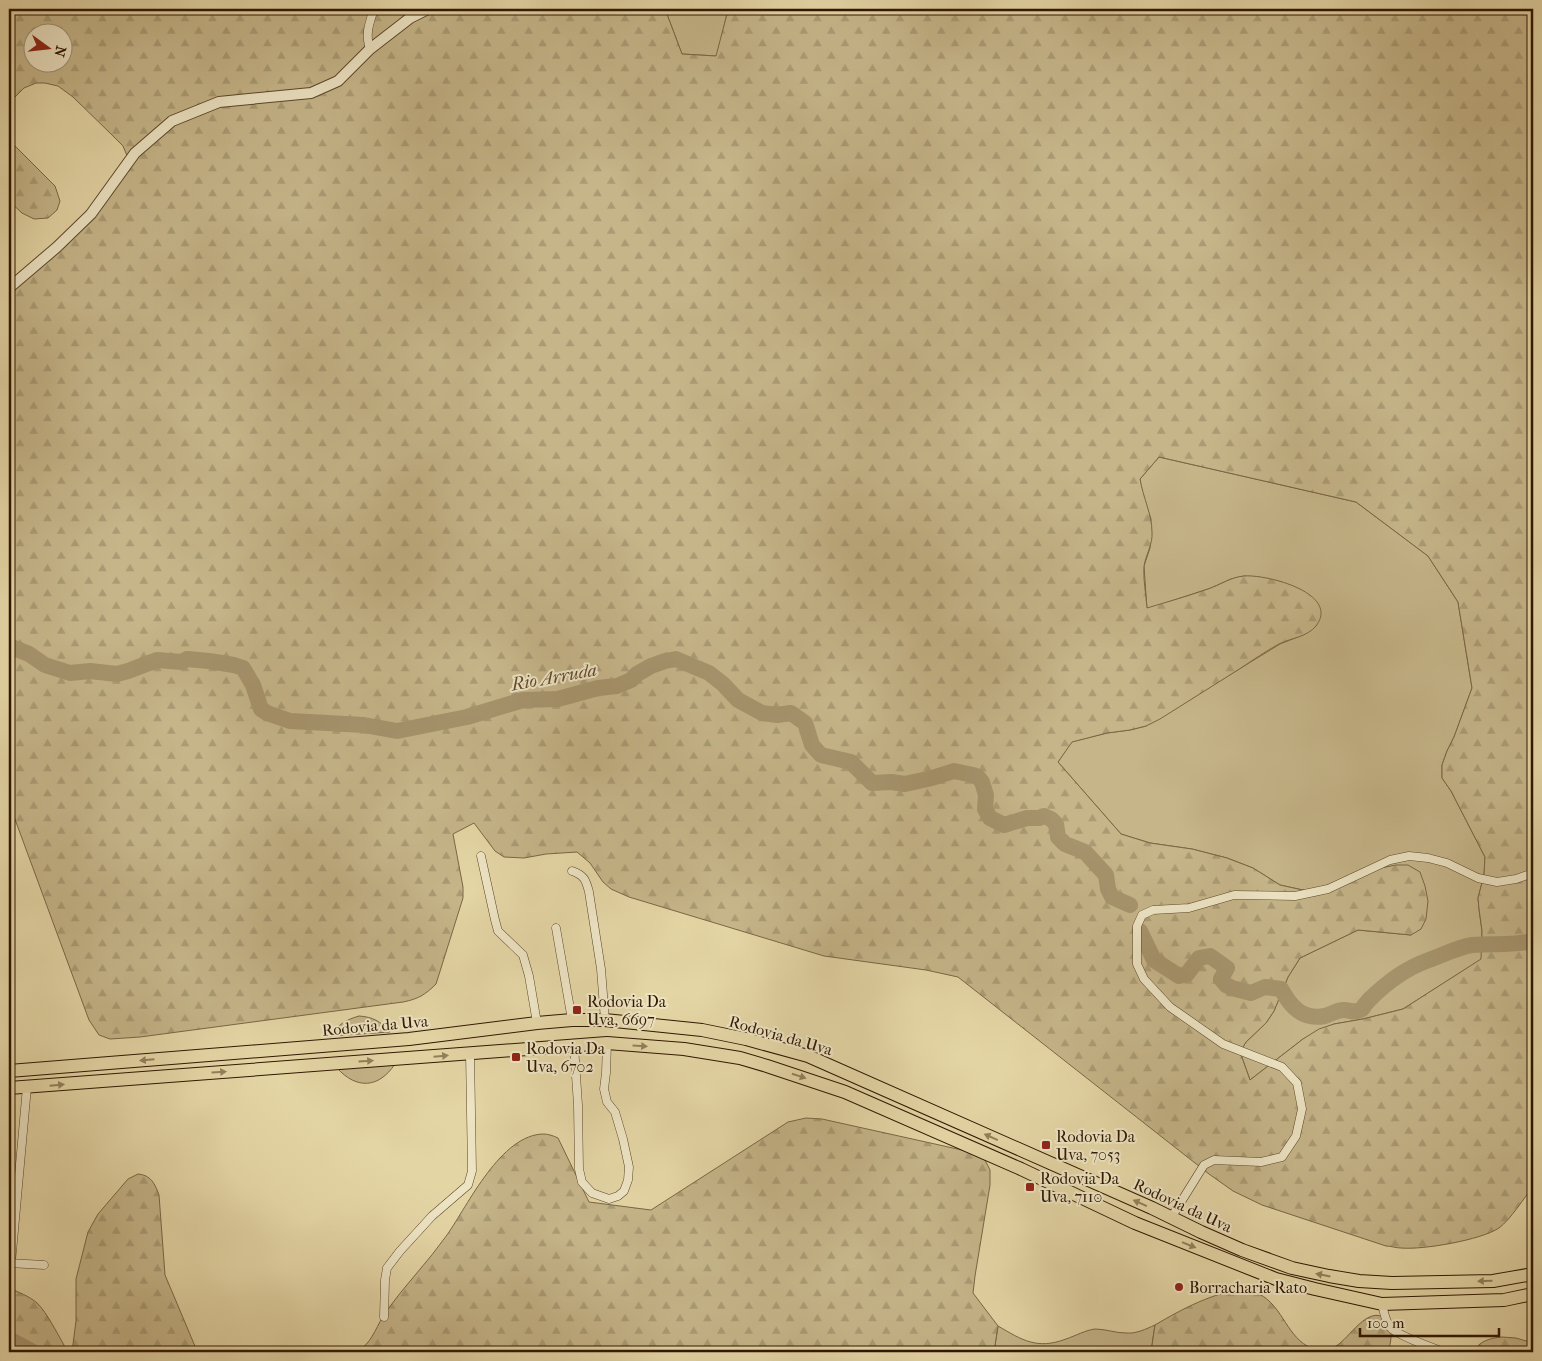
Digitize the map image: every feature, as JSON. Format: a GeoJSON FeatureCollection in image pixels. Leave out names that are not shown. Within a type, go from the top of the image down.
{"type":"FeatureCollection","features":[{"type":"Feature","properties":{"kind":"main road","name":"Rodovia da Uva"},"geometry":{"type":"LineString","coordinates":[[9,1071],[409,1039],[572,1020],[605,1020],[702,1030],[746,1039],[808,1056],[1242,1250],[1292,1268],[1359,1281],[1392,1283],[1493,1281],[1533,1274]]}},
{"type":"Feature","properties":{"kind":"main road","name":"Rodovia da Uva"},"geometry":{"type":"LineString","coordinates":[[9,1088],[607,1043],[684,1049],[740,1058],[845,1092],[1028,1172],[1135,1223],[1276,1279],[1315,1290],[1382,1304],[1504,1300],[1533,1294]]}},
{"type":"Feature","properties":{"kind":"street"},"geometry":{"type":"LineString","coordinates":[[370,49],[367,34],[374,9]]}},
{"type":"Feature","properties":{"kind":"street"},"geometry":{"type":"LineString","coordinates":[[9,288],[58,247],[91,214],[135,153],[172,120],[219,102],[311,93],[338,81],[356,66],[370,49],[410,18],[428,9]]}},
{"type":"Feature","properties":{"kind":"street"},"geometry":{"type":"LineString","coordinates":[[481,856],[494,920],[498,930],[523,955],[529,976],[537,1023]]}},
{"type":"Feature","properties":{"kind":"street"},"geometry":{"type":"LineString","coordinates":[[1171,1218],[1204,1165],[1214,1160],[1261,1162],[1282,1156],[1296,1136],[1302,1110],[1297,1083],[1282,1067],[1223,1044],[1170,1007],[1144,979],[1137,964],[1137,926],[1142,915],[1153,910],[1189,908],[1234,895],[1295,896],[1328,889],[1390,860],[1409,856],[1447,863],[1478,878],[1496,882],[1516,879],[1533,873]]}},
{"type":"Feature","properties":{"kind":"street"},"geometry":{"type":"LineString","coordinates":[[572,871],[583,876],[588,892],[601,969],[605,1020]]}},
{"type":"Feature","properties":{"kind":"street"},"geometry":{"type":"LineString","coordinates":[[556,928],[572,1020]]}},
{"type":"Feature","properties":{"kind":"street"},"geometry":{"type":"LineString","coordinates":[[574,1046],[578,1106],[579,1169],[582,1182],[592,1193],[609,1199],[618,1196],[624,1191],[628,1180],[629,1166],[615,1112],[607,1102],[604,1089],[607,1043]]}},
{"type":"Feature","properties":{"kind":"street"},"geometry":{"type":"LineString","coordinates":[[384,1317],[387,1268],[432,1216],[468,1185],[472,1170],[470,1053]]}},
{"type":"Feature","properties":{"kind":"street"},"geometry":{"type":"LineString","coordinates":[[27,1087],[10,1263],[44,1265]]}},
{"type":"Feature","properties":{"kind":"street"},"geometry":{"type":"LineString","coordinates":[[1382,1304],[1385,1317],[1391,1328],[1424,1345],[1444,1352]]}},
{"type":"Feature","properties":{"kind":"green space"},"geometry":{"type":"Polygon","coordinates":[[[9,9],[665,9],[682,54],[716,56],[727,14],[725,9],[1533,9],[1533,1187],[1503,1224],[1491,1232],[1451,1243],[1411,1248],[1386,1246],[1262,1205],[1233,1191],[1209,1174],[958,977],[926,970],[824,956],[629,897],[611,889],[603,882],[590,863],[577,852],[524,858],[504,857],[495,851],[474,823],[453,834],[463,887],[463,898],[436,984],[421,996],[403,1002],[140,1037],[110,1039],[99,1035],[89,1020],[9,803],[9,294],[76,233],[128,158],[123,146],[73,97],[58,86],[36,83],[24,88],[9,103],[9,9]],[[1159,457],[1140,479],[1151,519],[1152,532],[1144,566],[1147,608],[1185,597],[1235,578],[1254,576],[1283,582],[1298,588],[1310,595],[1318,604],[1321,614],[1316,626],[1308,633],[1274,647],[1160,719],[1146,726],[1072,742],[1058,762],[1121,834],[1150,843],[1192,849],[1227,858],[1253,868],[1280,885],[1312,892],[1381,868],[1396,865],[1408,865],[1420,872],[1428,901],[1426,919],[1421,929],[1411,935],[1358,930],[1300,958],[1288,977],[1274,1011],[1266,1023],[1246,1042],[1240,1052],[1250,1080],[1319,1029],[1403,1009],[1481,959],[1482,931],[1478,898],[1484,875],[1485,857],[1451,791],[1442,778],[1442,765],[1472,688],[1458,602],[1428,556],[1356,502],[1159,457]]]}},
{"type":"Feature","properties":{"kind":"green space"},"geometry":{"type":"Polygon","coordinates":[[[665,9],[725,9],[727,14],[717,56],[682,54],[665,9]]]}},
{"type":"Feature","properties":{"kind":"green space"},"geometry":{"type":"Polygon","coordinates":[[[9,140],[55,186],[60,201],[57,210],[48,218],[34,219],[22,213],[9,201],[9,140]]]}},
{"type":"Feature","properties":{"kind":"green space"},"geometry":{"type":"Polygon","coordinates":[[[1159,457],[1356,502],[1428,556],[1458,602],[1472,688],[1442,765],[1442,778],[1451,791],[1485,857],[1484,875],[1478,898],[1482,931],[1482,959],[1403,1009],[1334,1024],[1303,1039],[1250,1080],[1240,1052],[1246,1042],[1266,1023],[1274,1011],[1288,977],[1300,958],[1358,930],[1411,935],[1312,892],[1280,885],[1253,868],[1227,858],[1192,849],[1150,843],[1121,834],[1058,762],[1071,742],[1146,726],[1280,644],[1305,634],[1282,582],[1258,577],[1244,576],[1231,579],[1211,588],[1147,609],[1144,566],[1150,548],[1151,519],[1142,493],[1140,479],[1159,457]]]}},
{"type":"Feature","properties":{"kind":"green space"},"geometry":{"type":"Polygon","coordinates":[[[359,1016],[376,1020],[390,1032],[330,1036],[342,1023],[359,1016]]]}},
{"type":"Feature","properties":{"kind":"green space"},"geometry":{"type":"Polygon","coordinates":[[[395,1064],[382,1078],[368,1083],[352,1080],[337,1068],[395,1064]]]}},
{"type":"Feature","properties":{"kind":"green space"},"geometry":{"type":"Polygon","coordinates":[[[806,1118],[822,1119],[971,1152],[985,1160],[990,1170],[990,1185],[973,1293],[998,1326],[994,1352],[352,1352],[366,1345],[385,1313],[447,1235],[487,1173],[500,1158],[528,1137],[544,1134],[558,1138],[589,1202],[651,1210],[788,1122],[806,1118]]]}},
{"type":"Feature","properties":{"kind":"green space"},"geometry":{"type":"Polygon","coordinates":[[[138,1174],[146,1176],[152,1181],[159,1195],[165,1275],[197,1351],[203,1352],[72,1352],[76,1321],[76,1279],[88,1232],[98,1214],[128,1179],[138,1174]]]}},
{"type":"Feature","properties":{"kind":"green space"},"geometry":{"type":"Polygon","coordinates":[[[9,1288],[31,1298],[41,1307],[68,1352],[9,1352],[9,1288]]]}},
{"type":"Feature","properties":{"kind":"green space"},"geometry":{"type":"Polygon","coordinates":[[[1245,1289],[1261,1295],[1269,1301],[1297,1338],[1311,1348],[1321,1350],[1336,1346],[1359,1324],[1372,1316],[1386,1319],[1389,1322],[1391,1331],[1388,1352],[1151,1352],[1155,1325],[1187,1307],[1210,1297],[1245,1289]]]}},
{"type":"Feature","properties":{"kind":"green space"},"geometry":{"type":"Polygon","coordinates":[[[1155,1325],[1151,1352],[994,1352],[998,1326],[1030,1342],[1047,1344],[1095,1329],[1130,1333],[1155,1325]]]}},
{"type":"Feature","properties":{"kind":"green space"},"geometry":{"type":"Polygon","coordinates":[[[1502,1337],[1516,1338],[1533,1343],[1533,1352],[1474,1352],[1479,1345],[1489,1339],[1502,1337]]]}},
{"type":"Feature","properties":{"kind":"waterway","name":"Rio Arruda"},"geometry":{"type":"LineString","coordinates":[[9,646],[29,654],[45,665],[70,673],[90,671],[117,674],[157,660],[182,662],[187,659],[234,665],[243,668],[253,685],[261,709],[267,713],[290,721],[364,725],[397,731],[467,717],[523,700],[558,699],[598,688],[617,686],[631,680],[651,666],[676,659],[709,673],[738,700],[762,713],[777,715],[791,713],[805,723],[812,745],[821,755],[851,762],[872,783],[891,782],[905,784],[954,771],[978,777],[982,782],[986,795],[985,809],[990,818],[1004,825],[1027,818],[1044,816],[1051,819],[1056,824],[1058,837],[1065,844],[1085,852],[1106,875],[1108,889],[1112,897],[1130,905]]}},
{"type":"Feature","properties":{"kind":"waterway","name":"Rio Arruda"},"geometry":{"type":"LineString","coordinates":[[1140,931],[1154,960],[1179,976],[1187,974],[1199,958],[1210,956],[1227,968],[1221,979],[1226,985],[1251,993],[1265,987],[1281,989],[1293,1007],[1298,1011],[1317,1017],[1341,1010],[1355,1012],[1360,1010],[1382,988],[1404,972],[1456,949],[1472,945],[1533,941]]}},
{"type":"Feature","properties":{"kind":"waterway"},"geometry":{"type":"LineString","coordinates":[[9,1339],[33,1352]]}},
{"type":"Feature","properties":{"kind":"place","name":"Rodovia Da Uva, 6697"},"geometry":{"type":"Point","coordinates":[577,1010]}},
{"type":"Feature","properties":{"kind":"place","name":"Rodovia Da Uva, 6702"},"geometry":{"type":"Point","coordinates":[516,1057]}},
{"type":"Feature","properties":{"kind":"place","name":"Rodovia Da Uva, 7053"},"geometry":{"type":"Point","coordinates":[1046,1145]}},
{"type":"Feature","properties":{"kind":"place","name":"Rodovia Da Uva, 7110"},"geometry":{"type":"Point","coordinates":[1030,1187]}},
{"type":"Feature","properties":{"kind":"place","name":"Borracharia Rato"},"geometry":{"type":"Point","coordinates":[1179,1287]}}]}
